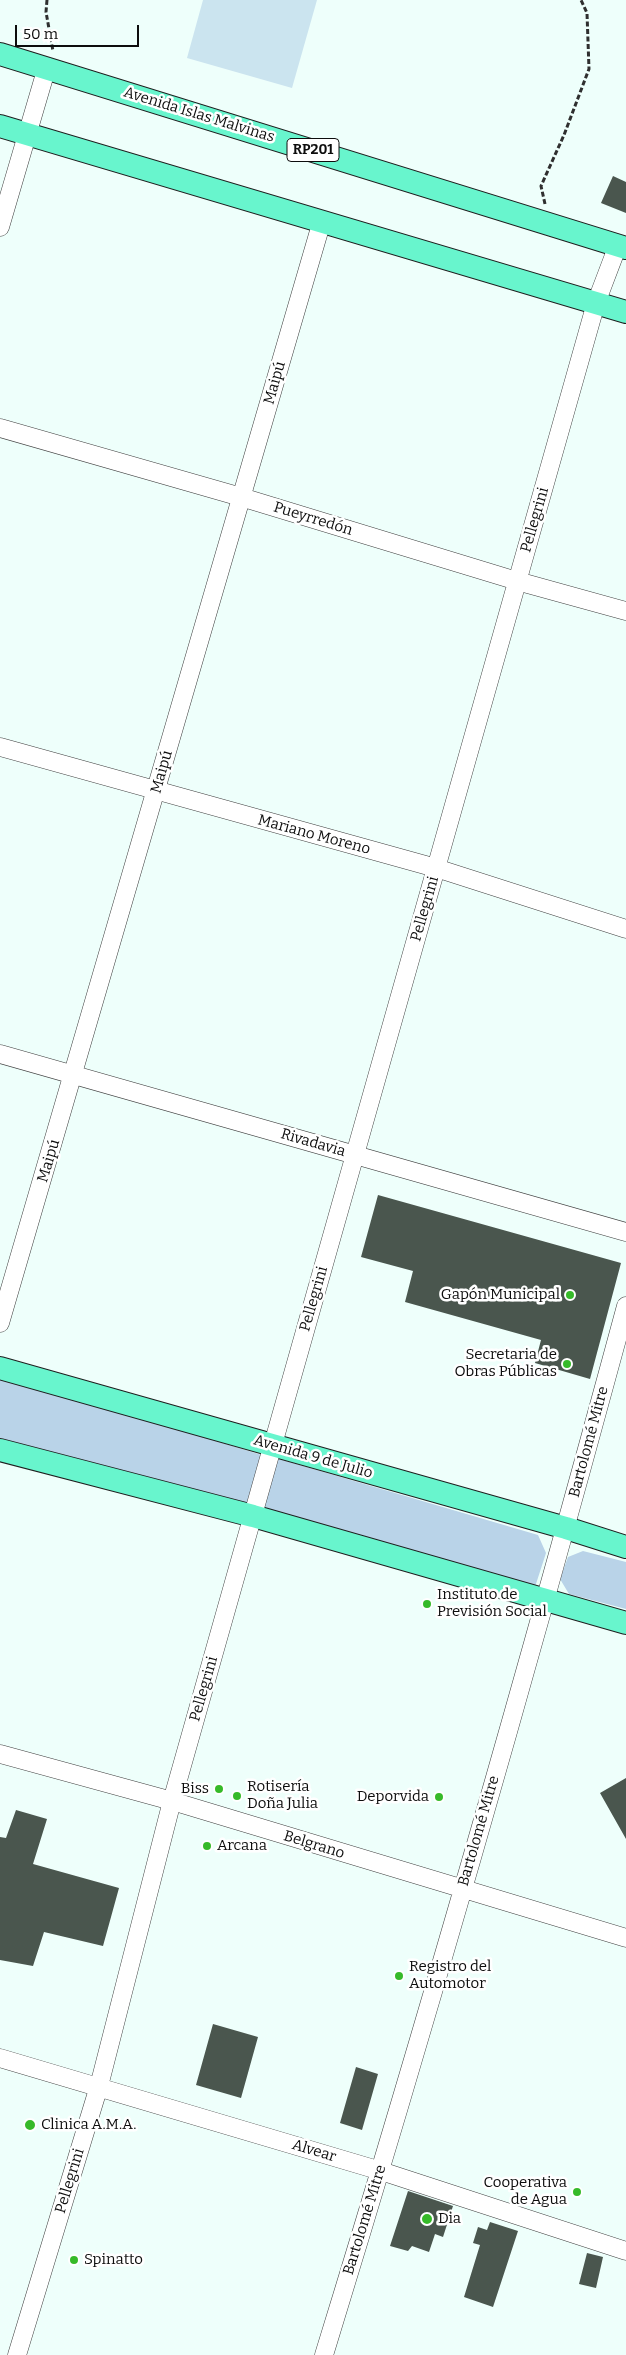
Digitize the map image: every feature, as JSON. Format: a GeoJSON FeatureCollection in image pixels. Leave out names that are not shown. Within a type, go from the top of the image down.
{"type":"FeatureCollection","features":[{"type":"Feature","properties":{"kind":"main road","name":"Avenida Islas Malvinas"},"geometry":{"type":"LineString","coordinates":[[0,54],[622,246]]}},
{"type":"Feature","properties":{"kind":"main road"},"geometry":{"type":"LineString","coordinates":[[0,126],[626,312]]}},
{"type":"Feature","properties":{"kind":"main road","name":"Avenida 9 de Julio"},"geometry":{"type":"LineString","coordinates":[[0,1368],[566,1528],[626,1547]]}},
{"type":"Feature","properties":{"kind":"main road"},"geometry":{"type":"LineString","coordinates":[[0,1450],[253,1516],[626,1623]]}},
{"type":"Feature","properties":{"kind":"street"},"geometry":{"type":"LineString","coordinates":[[0,227],[27,134],[52,69]]}},
{"type":"Feature","properties":{"kind":"street","name":"Maipú"},"geometry":{"type":"LineString","coordinates":[[0,1323],[322,221]]}},
{"type":"Feature","properties":{"kind":"street","name":"Pellegrini"},"geometry":{"type":"LineString","coordinates":[[16,2355],[99,2086],[172,1801],[596,303],[622,246]]}},
{"type":"Feature","properties":{"kind":"street","name":"Pueyrredón"},"geometry":{"type":"LineString","coordinates":[[0,428],[241,497],[626,612]]}},
{"type":"Feature","properties":{"kind":"street","name":"Mariano Moreno"},"geometry":{"type":"LineString","coordinates":[[0,747],[156,792],[436,868],[626,929]]}},
{"type":"Feature","properties":{"kind":"street","name":"Rivadavia"},"geometry":{"type":"LineString","coordinates":[[0,1054],[626,1232]]}},
{"type":"Feature","properties":{"kind":"street","name":"Bartolomé Mitre"},"geometry":{"type":"LineString","coordinates":[[324,2355],[381,2171],[462,1890],[566,1528],[626,1306]]}},
{"type":"Feature","properties":{"kind":"street","name":"Belgrano"},"geometry":{"type":"LineString","coordinates":[[0,1754],[172,1801],[626,1938]]}},
{"type":"Feature","properties":{"kind":"street","name":"Alvear"},"geometry":{"type":"LineString","coordinates":[[0,2058],[381,2171],[626,2251]]}},
{"type":"Feature","properties":{"kind":"path"},"geometry":{"type":"LineString","coordinates":[[46,0],[52,69]]}},
{"type":"Feature","properties":{"kind":"path"},"geometry":{"type":"LineString","coordinates":[[549,224],[541,186],[564,135],[589,69],[587,13],[582,0]]}},
{"type":"Feature","properties":{"kind":"shaded area"},"geometry":{"type":"Polygon","coordinates":[[[203,0],[317,0],[292,88],[187,58],[203,0]]]}},
{"type":"Feature","properties":{"kind":"shaded area"},"geometry":{"type":"Polygon","coordinates":[[[0,1375],[265,1456],[247,1515],[0,1447],[0,1375]]]}},
{"type":"Feature","properties":{"kind":"shaded area"},"geometry":{"type":"Polygon","coordinates":[[[276,1458],[538,1535],[546,1553],[535,1587],[259,1518],[276,1458]]]}},
{"type":"Feature","properties":{"kind":"shaded area"},"geometry":{"type":"Polygon","coordinates":[[[583,1551],[626,1562],[626,1609],[569,1594],[560,1579],[568,1557],[583,1551]]]}},
{"type":"Feature","properties":{"kind":"building"},"geometry":{"type":"Polygon","coordinates":[[[613,176],[626,182],[626,213],[601,203],[613,176]]]}},
{"type":"Feature","properties":{"kind":"building"},"geometry":{"type":"Polygon","coordinates":[[[378,1195],[621,1263],[590,1379],[535,1363],[541,1340],[405,1302],[413,1271],[361,1257],[378,1195]]]}},
{"type":"Feature","properties":{"kind":"building"},"geometry":{"type":"Polygon","coordinates":[[[626,1778],[626,1839],[600,1793],[626,1778]]]}},
{"type":"Feature","properties":{"kind":"building"},"geometry":{"type":"Polygon","coordinates":[[[16,1810],[47,1819],[33,1864],[119,1888],[103,1946],[44,1932],[33,1966],[0,1960],[0,1837],[6,1838],[16,1810]]]}},
{"type":"Feature","properties":{"kind":"building"},"geometry":{"type":"Polygon","coordinates":[[[213,2024],[258,2037],[241,2098],[196,2085],[213,2024]]]}},
{"type":"Feature","properties":{"kind":"building"},"geometry":{"type":"Polygon","coordinates":[[[356,2067],[378,2074],[362,2130],[340,2123],[356,2067]]]}},
{"type":"Feature","properties":{"kind":"building"},"geometry":{"type":"Polygon","coordinates":[[[408,2191],[453,2206],[443,2237],[435,2234],[429,2252],[412,2246],[408,2251],[390,2246],[408,2191]]]}},
{"type":"Feature","properties":{"kind":"building"},"geometry":{"type":"Polygon","coordinates":[[[490,2222],[518,2231],[493,2307],[464,2297],[480,2245],[473,2243],[478,2227],[487,2230],[490,2222]]]}},
{"type":"Feature","properties":{"kind":"building"},"geometry":{"type":"Polygon","coordinates":[[[587,2253],[603,2257],[596,2288],[579,2284],[587,2253]]]}},
{"type":"Feature","properties":{"kind":"place","name":"Gapón Municipal"},"geometry":{"type":"Point","coordinates":[570,1295]}},
{"type":"Feature","properties":{"kind":"place","name":"Secretaria de Obras Públicas"},"geometry":{"type":"Point","coordinates":[567,1364]}},
{"type":"Feature","properties":{"kind":"place","name":"Instituto de Previsión Social"},"geometry":{"type":"Point","coordinates":[427,1604]}},
{"type":"Feature","properties":{"kind":"place","name":"Biss"},"geometry":{"type":"Point","coordinates":[219,1789]}},
{"type":"Feature","properties":{"kind":"place","name":"Rotisería Doña Julia"},"geometry":{"type":"Point","coordinates":[237,1796]}},
{"type":"Feature","properties":{"kind":"place","name":"Deporvida"},"geometry":{"type":"Point","coordinates":[439,1797]}},
{"type":"Feature","properties":{"kind":"place","name":"Arcana"},"geometry":{"type":"Point","coordinates":[207,1846]}},
{"type":"Feature","properties":{"kind":"place","name":"Registro del Automotor"},"geometry":{"type":"Point","coordinates":[399,1976]}},
{"type":"Feature","properties":{"kind":"place","name":"Clinica A.M.A."},"geometry":{"type":"Point","coordinates":[30,2125]}},
{"type":"Feature","properties":{"kind":"place","name":"Cooperativa de Agua"},"geometry":{"type":"Point","coordinates":[577,2192]}},
{"type":"Feature","properties":{"kind":"place","name":"Dia"},"geometry":{"type":"Point","coordinates":[427,2219]}},
{"type":"Feature","properties":{"kind":"place","name":"Spinatto"},"geometry":{"type":"Point","coordinates":[74,2260]}}]}
